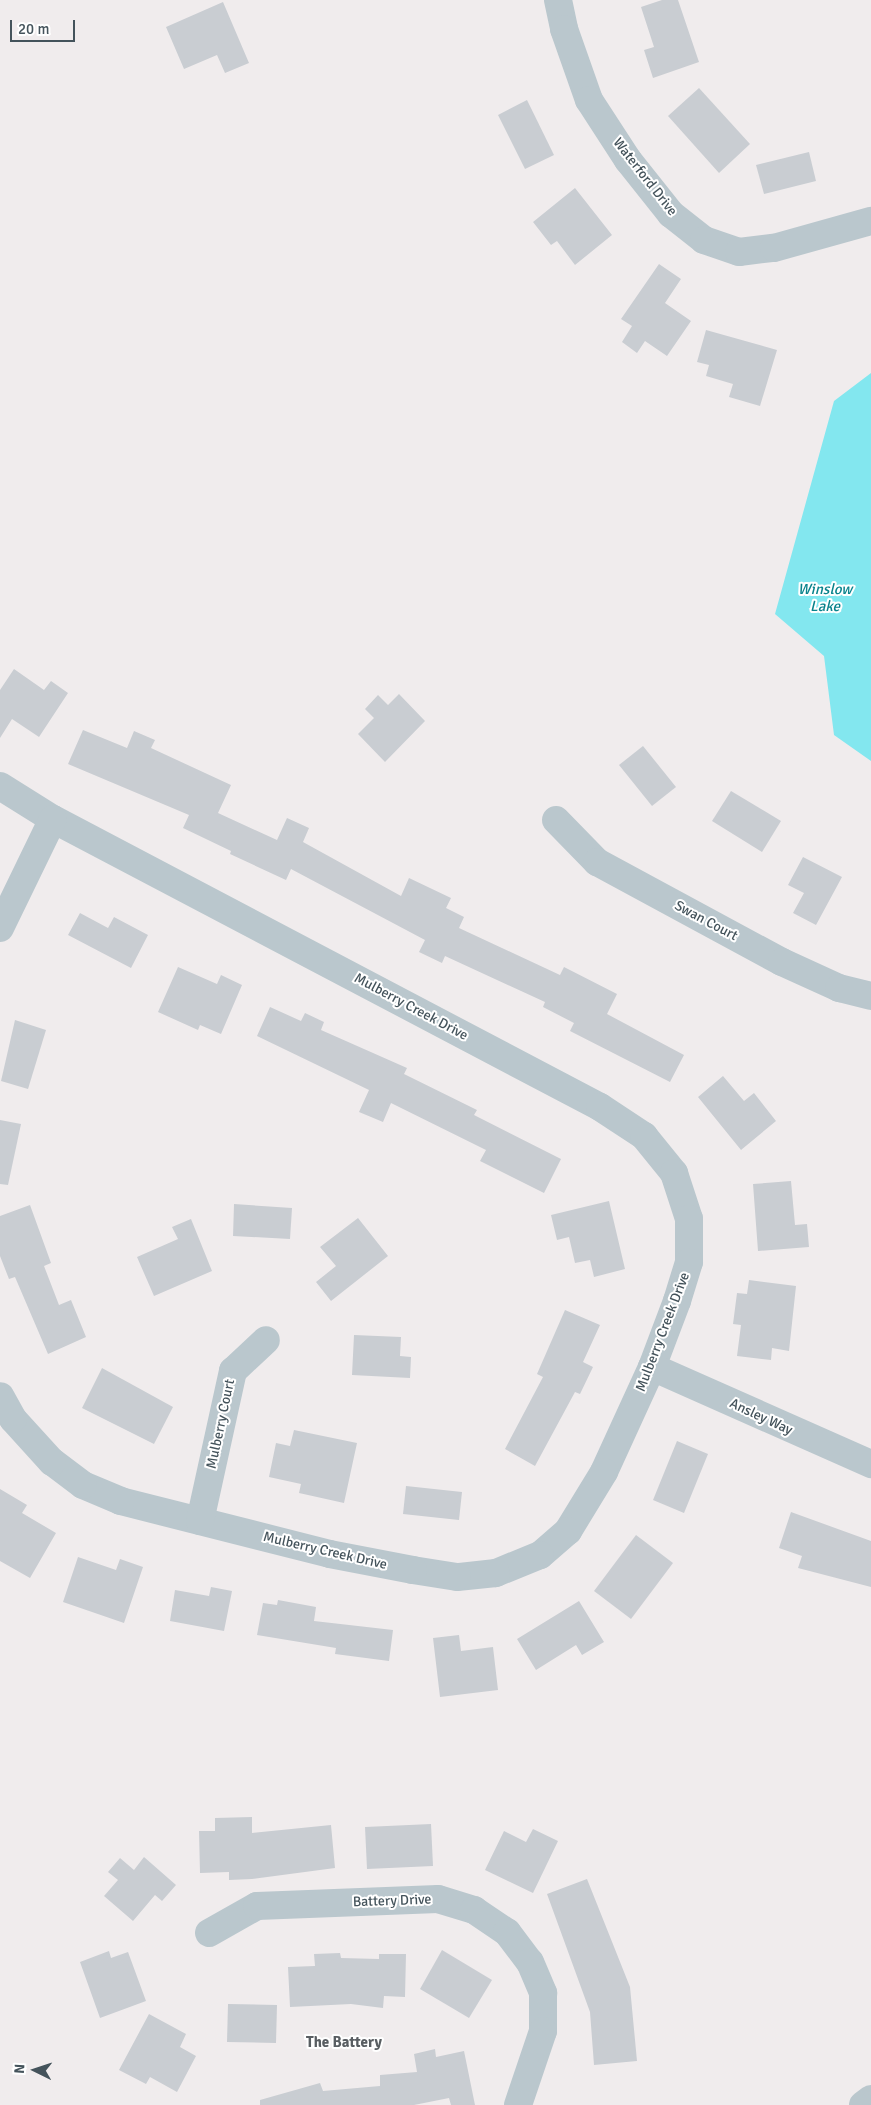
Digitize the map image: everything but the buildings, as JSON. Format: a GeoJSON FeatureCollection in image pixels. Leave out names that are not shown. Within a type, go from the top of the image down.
{"type":"FeatureCollection","features":[{"type":"Feature","properties":{"kind":"street","name":"Waterford Drive"},"geometry":{"type":"LineString","coordinates":[[558,0],[564,29],[589,100],[628,160],[671,214],[704,240],[739,252],[774,248],[871,221]]}},
{"type":"Feature","properties":{"kind":"street","name":"Mulberry Creek Drive"},"geometry":{"type":"LineString","coordinates":[[0,786],[53,819],[600,1107],[644,1136],[674,1173],[689,1219],[689,1262],[652,1367],[604,1472],[568,1531],[540,1555],[496,1573],[457,1576],[413,1570],[330,1554],[121,1501],[83,1485],[52,1462],[13,1419],[0,1396]]}},
{"type":"Feature","properties":{"kind":"street"},"geometry":{"type":"LineString","coordinates":[[0,928],[53,819]]}},
{"type":"Feature","properties":{"kind":"street","name":"Swan Court"},"geometry":{"type":"LineString","coordinates":[[556,820],[598,862],[782,962],[839,988],[871,996]]}},
{"type":"Feature","properties":{"kind":"street","name":"Mulberry Court"},"geometry":{"type":"LineString","coordinates":[[200,1521],[233,1371],[266,1340]]}},
{"type":"Feature","properties":{"kind":"street","name":"Ansley Way"},"geometry":{"type":"LineString","coordinates":[[652,1367],[871,1464]]}},
{"type":"Feature","properties":{"kind":"street","name":"Battery Drive"},"geometry":{"type":"LineString","coordinates":[[209,1933],[257,1906],[438,1899],[474,1910],[507,1932],[530,1962],[543,1993],[543,2031],[518,2105]]}},
{"type":"Feature","properties":{"kind":"street"},"geometry":{"type":"LineString","coordinates":[[863,2105],[871,2100]]}},
{"type":"Feature","properties":{"kind":"water","name":"Winslow Lake"},"geometry":{"type":"Polygon","coordinates":[[[871,373],[871,761],[834,735],[824,656],[775,614],[834,401],[871,373]]]}},
{"type":"Feature","properties":{"kind":"district","name":"The Battery"},"geometry":{"type":"Point","coordinates":[344,2043]}}]}
